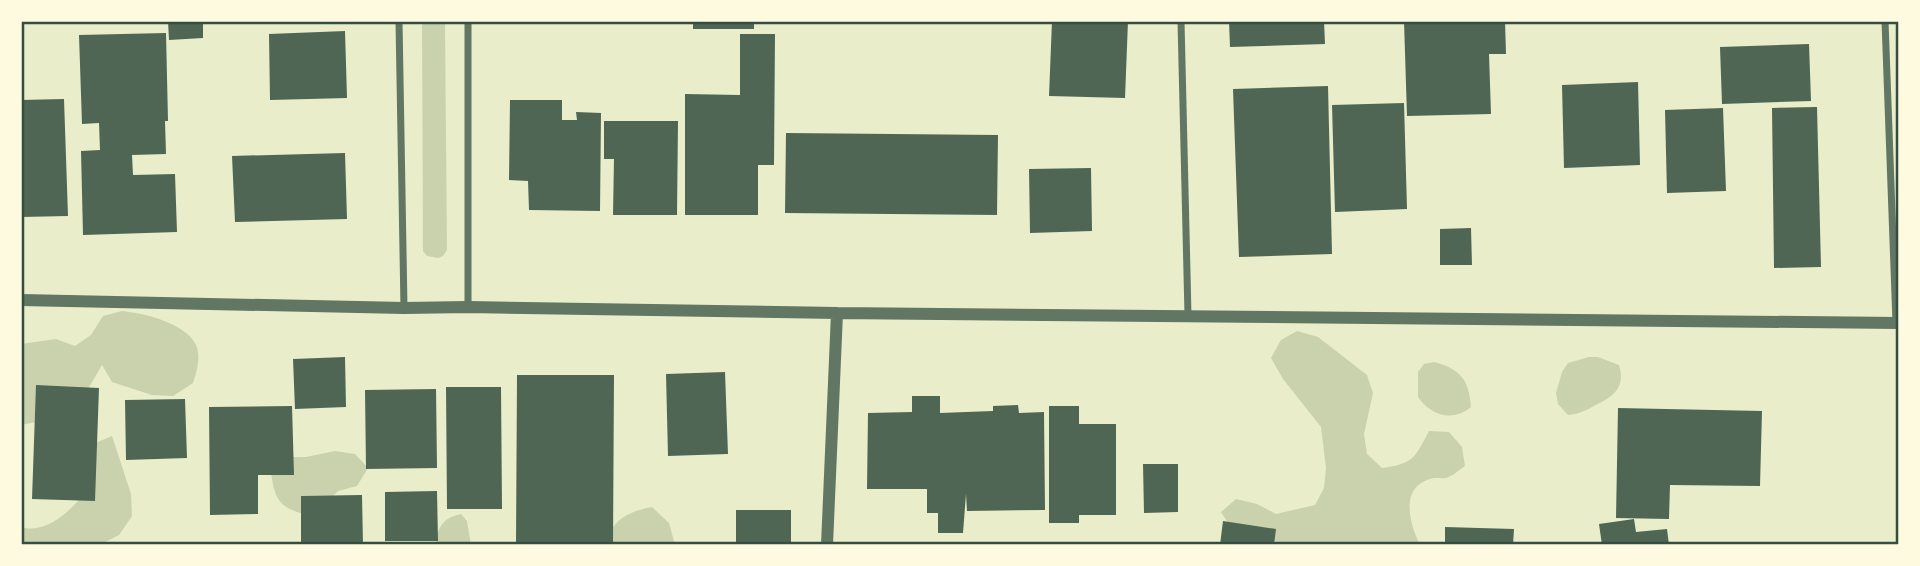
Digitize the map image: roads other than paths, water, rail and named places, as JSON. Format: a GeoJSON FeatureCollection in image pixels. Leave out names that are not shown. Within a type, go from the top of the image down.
{"type":"FeatureCollection","features":[{"type":"Feature","properties":{"kind":"street"},"geometry":{"type":"LineString","coordinates":[[399,21],[404,308]]}},
{"type":"Feature","properties":{"kind":"street"},"geometry":{"type":"LineString","coordinates":[[468,21],[468,307]]}},
{"type":"Feature","properties":{"kind":"street"},"geometry":{"type":"LineString","coordinates":[[1181,21],[1188,315]]}},
{"type":"Feature","properties":{"kind":"street"},"geometry":{"type":"LineString","coordinates":[[21,300],[404,308],[1898,323],[1885,21]]}},
{"type":"Feature","properties":{"kind":"street"},"geometry":{"type":"LineString","coordinates":[[827,545],[837,313]]}}]}
